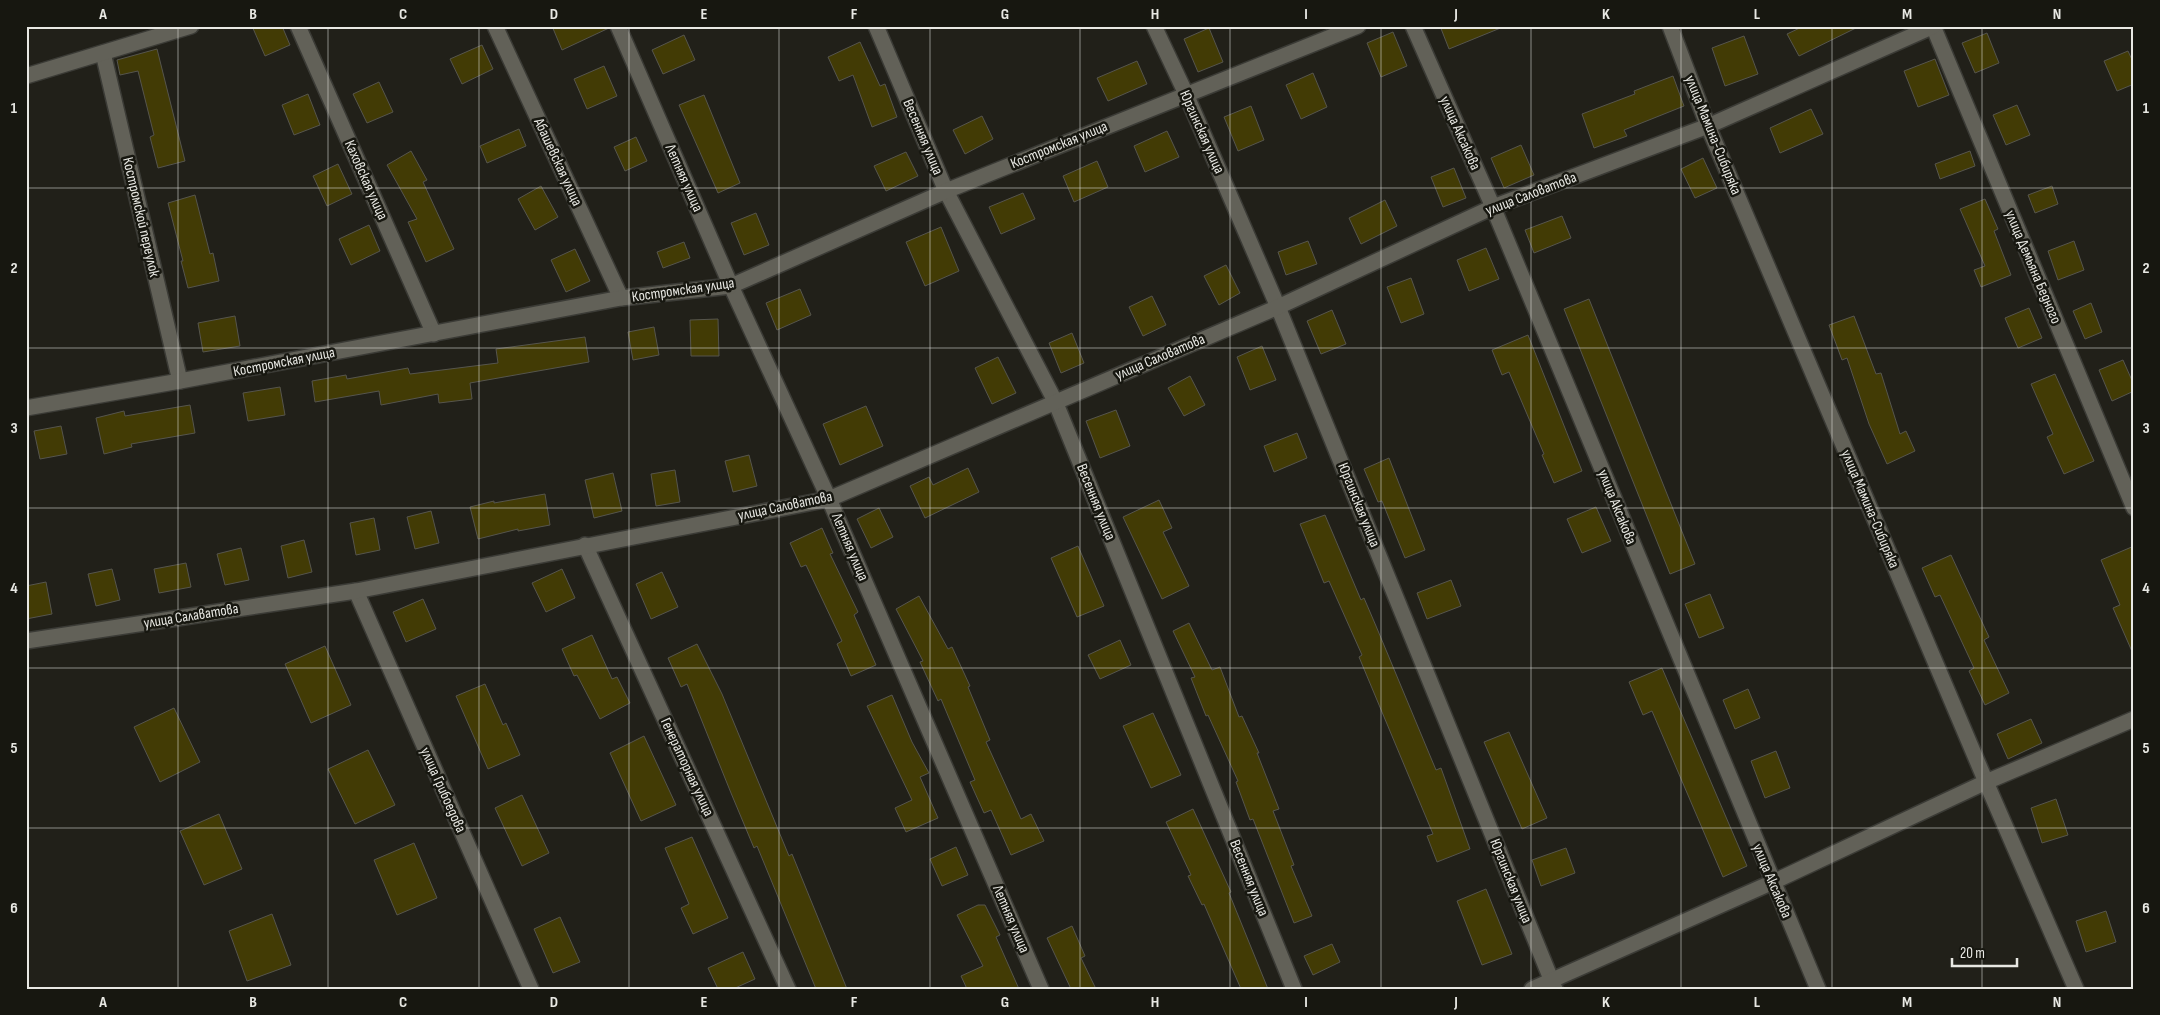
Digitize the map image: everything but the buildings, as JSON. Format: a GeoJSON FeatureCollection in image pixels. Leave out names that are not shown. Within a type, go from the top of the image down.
{"type":"FeatureCollection","features":[{"type":"Feature","properties":{"kind":"street"},"geometry":{"type":"LineString","coordinates":[[26,76],[191,26]]}},
{"type":"Feature","properties":{"kind":"street","name":"Каховская улица"},"geometry":{"type":"LineString","coordinates":[[298,26],[434,334]]}},
{"type":"Feature","properties":{"kind":"street","name":"Абашевская улица"},"geometry":{"type":"LineString","coordinates":[[495,26],[621,298]]}},
{"type":"Feature","properties":{"kind":"street","name":"Летняя улица"},"geometry":{"type":"LineString","coordinates":[[618,26],[731,286],[829,499],[1041,989]]}},
{"type":"Feature","properties":{"kind":"street","name":"Весенняя улица"},"geometry":{"type":"LineString","coordinates":[[876,26],[946,191],[1055,401],[1294,989]]}},
{"type":"Feature","properties":{"kind":"street","name":"Юргинская улица"},"geometry":{"type":"LineString","coordinates":[[1154,26],[1186,94],[1278,306],[1553,985]]}},
{"type":"Feature","properties":{"kind":"street","name":"Костромская улица"},"geometry":{"type":"LineString","coordinates":[[26,408],[621,298],[731,286],[946,191],[1358,26]]}},
{"type":"Feature","properties":{"kind":"street","name":"улица Аксакова"},"geometry":{"type":"LineString","coordinates":[[1413,26],[1493,207],[1818,989]]}},
{"type":"Feature","properties":{"kind":"street","name":"улица Мамина-Сибиряка"},"geometry":{"type":"LineString","coordinates":[[1670,26],[1708,126],[1986,782],[2076,989]]}},
{"type":"Feature","properties":{"kind":"street","name":"улица Саловатова"},"geometry":{"type":"LineString","coordinates":[[356,591],[829,499],[1278,306],[1493,207],[1708,126],[1934,26]]}},
{"type":"Feature","properties":{"kind":"street","name":"улица Демьяна Бедного"},"geometry":{"type":"LineString","coordinates":[[1934,26],[2134,508]]}},
{"type":"Feature","properties":{"kind":"street","name":"Костромской переулок"},"geometry":{"type":"LineString","coordinates":[[103,53],[180,381]]}},
{"type":"Feature","properties":{"kind":"street","name":"Генераторная улица"},"geometry":{"type":"LineString","coordinates":[[585,545],[788,989]]}},
{"type":"Feature","properties":{"kind":"street","name":"улица Салаватова"},"geometry":{"type":"LineString","coordinates":[[26,641],[356,591]]}},
{"type":"Feature","properties":{"kind":"street","name":"улица Грибоедова"},"geometry":{"type":"LineString","coordinates":[[356,591],[531,989]]}},
{"type":"Feature","properties":{"kind":"street"},"geometry":{"type":"LineString","coordinates":[[1532,989],[1553,985],[1986,782],[2134,719]]}}]}
